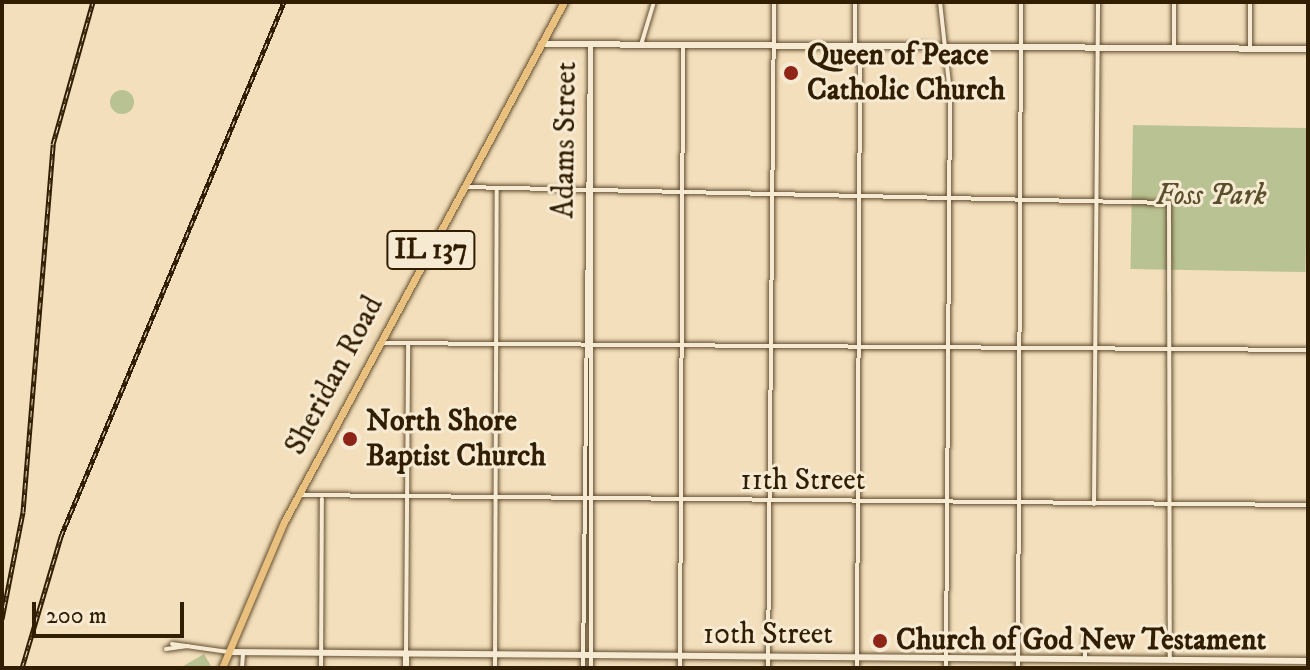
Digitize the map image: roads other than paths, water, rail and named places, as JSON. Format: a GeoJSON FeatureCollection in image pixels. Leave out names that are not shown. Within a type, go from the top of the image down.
{"type":"FeatureCollection","features":[{"type":"Feature","properties":{"kind":"highway","name":"Sheridan Road"},"geometry":{"type":"LineString","coordinates":[[229,652],[299,495],[564,2]]}},
{"type":"Feature","properties":{"kind":"highway","name":"IL 137"},"geometry":{"type":"LineString","coordinates":[[222,668],[229,652]]}},
{"type":"Feature","properties":{"kind":"street"},"geometry":{"type":"LineString","coordinates":[[641,45],[654,2]]}},
{"type":"Feature","properties":{"kind":"street"},"geometry":{"type":"LineString","coordinates":[[768,668],[774,2]]}},
{"type":"Feature","properties":{"kind":"street"},"geometry":{"type":"LineString","coordinates":[[855,2],[860,194],[857,668]]}},
{"type":"Feature","properties":{"kind":"street"},"geometry":{"type":"LineString","coordinates":[[940,2],[946,47],[948,194],[946,668]]}},
{"type":"Feature","properties":{"kind":"street"},"geometry":{"type":"LineString","coordinates":[[1018,668],[1021,2]]}},
{"type":"Feature","properties":{"kind":"street"},"geometry":{"type":"LineString","coordinates":[[1094,505],[1098,2]]}},
{"type":"Feature","properties":{"kind":"street"},"geometry":{"type":"LineString","coordinates":[[1174,2],[1174,49]]}},
{"type":"Feature","properties":{"kind":"street"},"geometry":{"type":"LineString","coordinates":[[1250,2],[1250,49]]}},
{"type":"Feature","properties":{"kind":"street"},"geometry":{"type":"LineString","coordinates":[[541,44],[1308,49]]}},
{"type":"Feature","properties":{"kind":"street","name":"Adams Street"},"geometry":{"type":"LineString","coordinates":[[583,668],[584,346],[591,45]]}},
{"type":"Feature","properties":{"kind":"street","name":"Adams Street"},"geometry":{"type":"LineString","coordinates":[[591,45],[594,192],[591,668]]}},
{"type":"Feature","properties":{"kind":"street"},"geometry":{"type":"LineString","coordinates":[[680,668],[683,45]]}},
{"type":"Feature","properties":{"kind":"street"},"geometry":{"type":"LineString","coordinates":[[464,187],[497,191],[948,194],[1161,199],[1172,209],[1170,660]]}},
{"type":"Feature","properties":{"kind":"street"},"geometry":{"type":"LineString","coordinates":[[495,668],[497,191]]}},
{"type":"Feature","properties":{"kind":"street"},"geometry":{"type":"LineString","coordinates":[[381,343],[1308,350]]}},
{"type":"Feature","properties":{"kind":"street"},"geometry":{"type":"LineString","coordinates":[[406,668],[408,345]]}},
{"type":"Feature","properties":{"kind":"street","name":"11th Street"},"geometry":{"type":"LineString","coordinates":[[299,495],[322,499],[495,501],[1308,505]]}},
{"type":"Feature","properties":{"kind":"street"},"geometry":{"type":"LineString","coordinates":[[321,668],[322,499]]}},
{"type":"Feature","properties":{"kind":"street"},"geometry":{"type":"LineString","coordinates":[[1085,635],[1085,660]]}},
{"type":"Feature","properties":{"kind":"street"},"geometry":{"type":"LineString","coordinates":[[172,644],[229,652]]}},
{"type":"Feature","properties":{"kind":"street"},"geometry":{"type":"LineString","coordinates":[[166,649],[188,646]]}},
{"type":"Feature","properties":{"kind":"street","name":"10th Street"},"geometry":{"type":"LineString","coordinates":[[229,652],[1018,659],[1151,664],[1170,660],[1308,661]]}},
{"type":"Feature","properties":{"kind":"street"},"geometry":{"type":"LineString","coordinates":[[242,668],[243,653]]}},
{"type":"Feature","properties":{"kind":"railway"},"geometry":{"type":"LineString","coordinates":[[2,619],[23,512],[53,144],[93,2]]}},
{"type":"Feature","properties":{"kind":"railway"},"geometry":{"type":"LineString","coordinates":[[22,668],[61,536],[284,2]]}},
{"type":"Feature","properties":{"kind":"place","name":"Queen of Peace Catholic Church"},"geometry":{"type":"Point","coordinates":[791,73]}},
{"type":"Feature","properties":{"kind":"place","name":"North Shore Baptist Church"},"geometry":{"type":"Point","coordinates":[350,439]}},
{"type":"Feature","properties":{"kind":"place","name":"Church of God New Testament"},"geometry":{"type":"Point","coordinates":[880,641]}},
{"type":"Feature","properties":{"kind":"park label","name":"Foss Park"},"geometry":{"type":"Point","coordinates":[1211,196]}}]}
